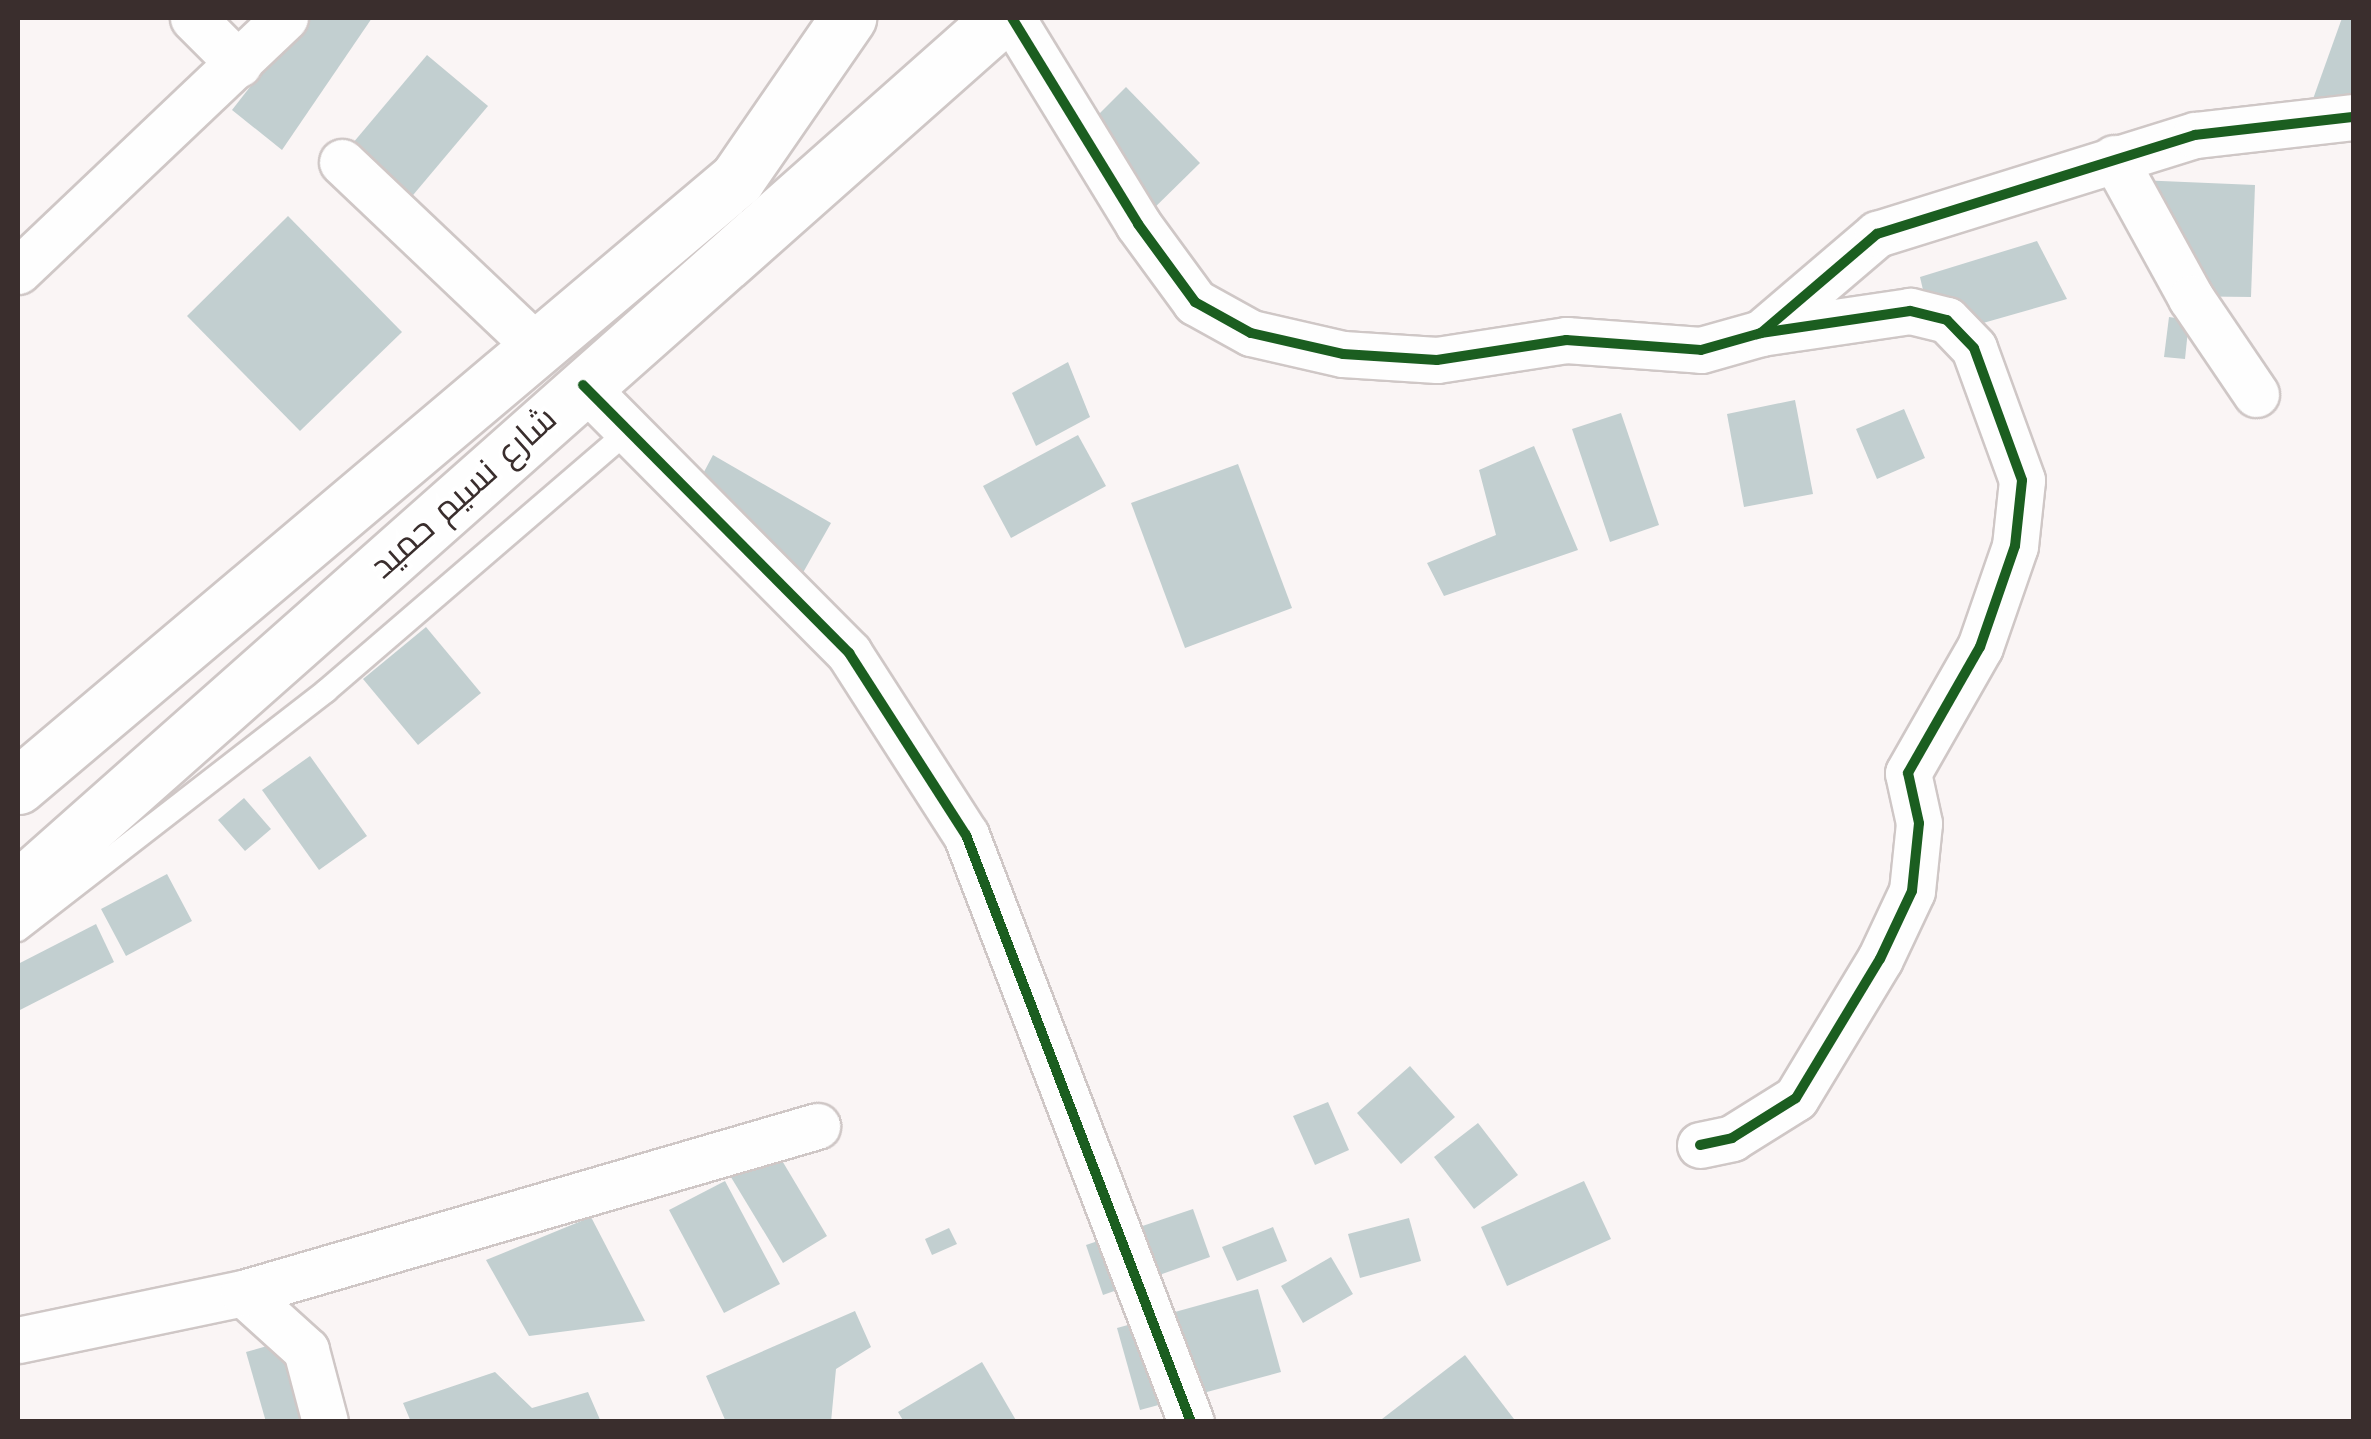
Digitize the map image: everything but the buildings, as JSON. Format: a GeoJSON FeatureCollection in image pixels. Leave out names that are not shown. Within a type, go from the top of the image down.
{"type":"FeatureCollection","features":[{"type":"Feature","properties":{"kind":"main road","name":"شارع نسيم حميد"},"geometry":{"type":"LineString","coordinates":[[18,786],[737,179],[848,18]]}},
{"type":"Feature","properties":{"kind":"main road","name":"شارع نسيم حميد"},"geometry":{"type":"LineString","coordinates":[[18,889],[1000,18]]}},
{"type":"Feature","properties":{"kind":"street"},"geometry":{"type":"LineString","coordinates":[[193,18],[239,64]]}},
{"type":"Feature","properties":{"kind":"street"},"geometry":{"type":"LineString","coordinates":[[18,271],[285,18]]}},
{"type":"Feature","properties":{"kind":"street"},"geometry":{"type":"LineString","coordinates":[[1012,18],[1138,224],[1195,302],[1250,333],[1343,354],[1437,360],[1566,340],[1701,350],[1761,333],[1910,311],[1947,320],[1974,348],[2022,480],[2015,546],[1980,646],[1908,772],[1919,823],[1912,891],[1880,959],[1796,1098],[1732,1138],[1700,1145]]}},
{"type":"Feature","properties":{"kind":"street"},"geometry":{"type":"LineString","coordinates":[[1761,333],[1877,234],[2195,135],[2354,117]]}},
{"type":"Feature","properties":{"kind":"street"},"geometry":{"type":"LineString","coordinates":[[2114,158],[2191,298],[2256,394]]}},
{"type":"Feature","properties":{"kind":"street"},"geometry":{"type":"LineString","coordinates":[[342,162],[537,348]]}},
{"type":"Feature","properties":{"kind":"street"},"geometry":{"type":"LineString","coordinates":[[583,385],[849,653],[966,835],[1192,1422]]}},
{"type":"Feature","properties":{"kind":"street"},"geometry":{"type":"LineString","coordinates":[[18,1340],[243,1294],[817,1126]]}},
{"type":"Feature","properties":{"kind":"street"},"geometry":{"type":"LineString","coordinates":[[243,1294],[306,1350],[326,1422]]}},
{"type":"Feature","properties":{"kind":"lane"},"geometry":{"type":"LineString","coordinates":[[18,930],[326,691],[629,430]]}},
{"type":"Feature","properties":{"kind":"cycle path"},"geometry":{"type":"LineString","coordinates":[[1012,18],[1138,224],[1195,302],[1251,333],[1343,354],[1437,360],[1566,340],[1701,350],[1761,333],[1877,234],[2195,135],[2354,117]]}},
{"type":"Feature","properties":{"kind":"cycle path"},"geometry":{"type":"LineString","coordinates":[[1700,1145],[1732,1138],[1796,1098],[1880,959],[1912,891],[1919,823],[1908,773],[1980,647],[2015,546],[2022,480],[1974,348],[1947,320],[1910,311],[1761,333]]}},
{"type":"Feature","properties":{"kind":"cycle path"},"geometry":{"type":"LineString","coordinates":[[583,385],[849,653],[966,835],[1191,1422]]}}]}
